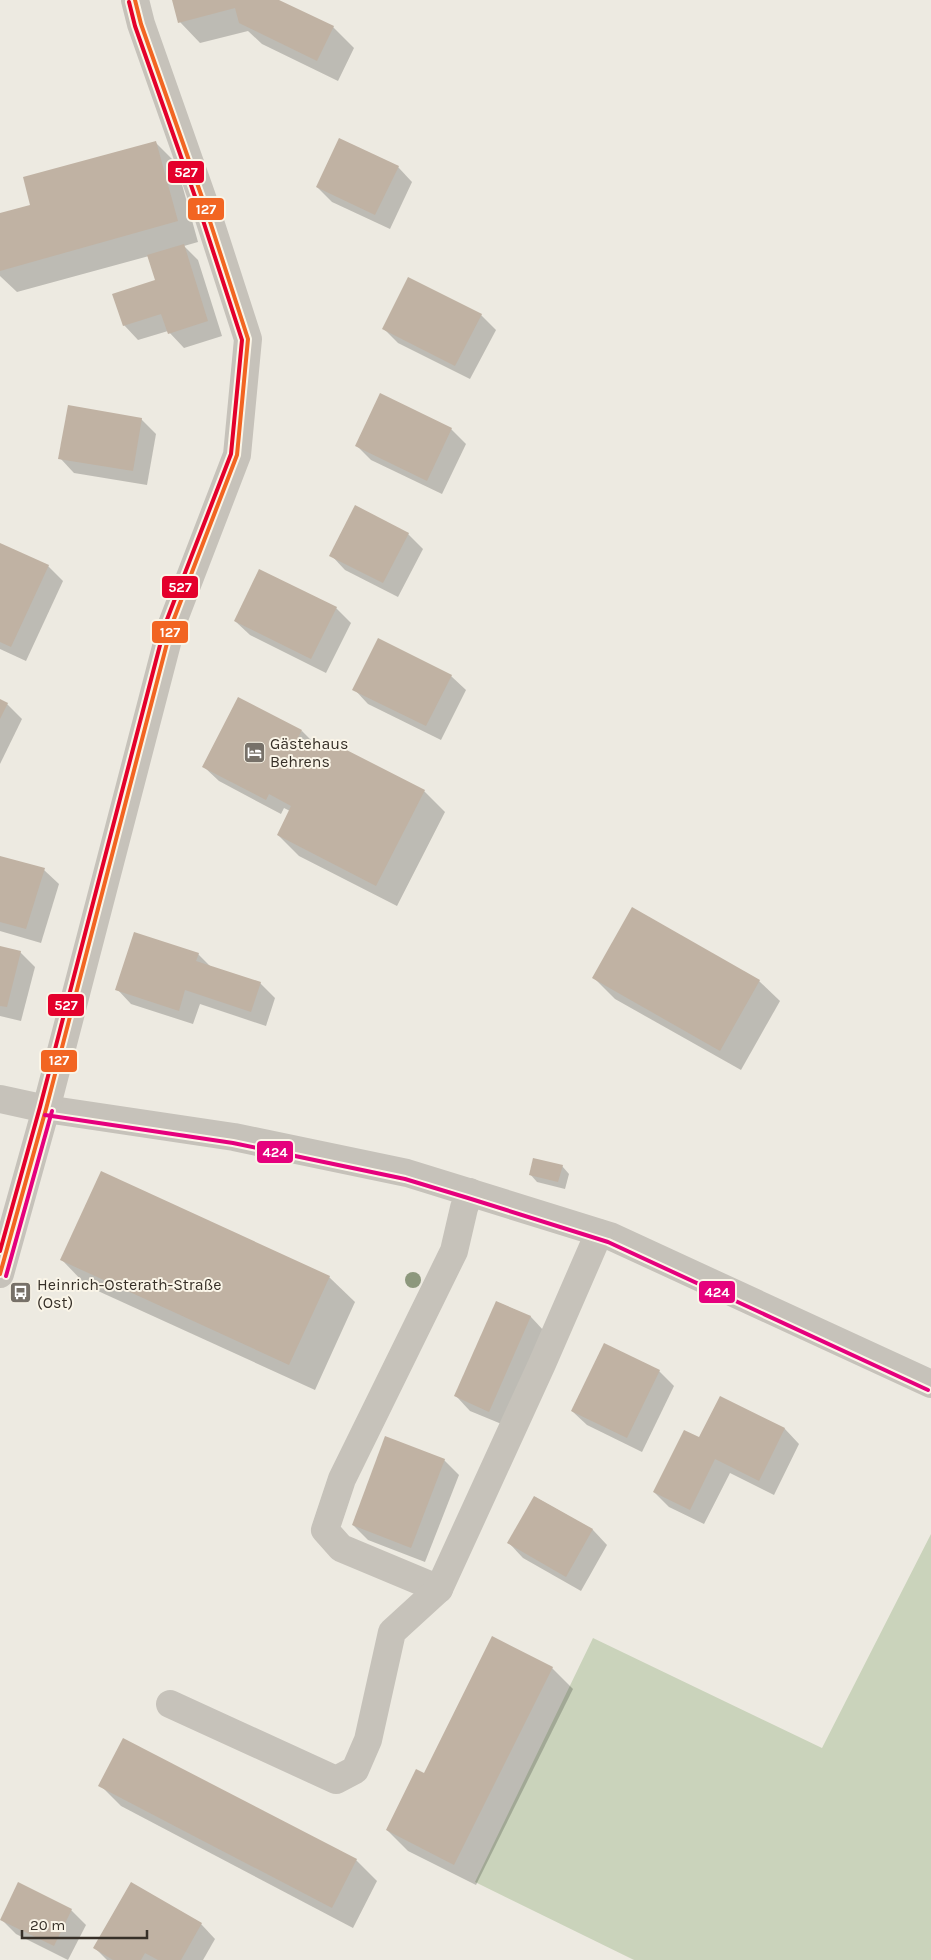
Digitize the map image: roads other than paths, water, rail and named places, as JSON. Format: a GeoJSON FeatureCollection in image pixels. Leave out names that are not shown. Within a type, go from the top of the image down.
{"type":"FeatureCollection","features":[{"type":"Feature","properties":{"kind":"street"},"geometry":{"type":"LineString","coordinates":[[0,1274],[46,1109],[172,624],[237,455],[248,339],[204,203],[141,24],[135,0]]}},
{"type":"Feature","properties":{"kind":"street"},"geometry":{"type":"LineString","coordinates":[[0,1099],[46,1109],[243,1139],[407,1173],[470,1192],[610,1236],[931,1384]]}},
{"type":"Feature","properties":{"kind":"street"},"geometry":{"type":"LineString","coordinates":[[439,1589],[341,1548],[325,1530],[342,1479],[454,1251],[464,1208],[470,1192]]}},
{"type":"Feature","properties":{"kind":"street"},"geometry":{"type":"LineString","coordinates":[[170,1704],[336,1780],[355,1770],[368,1740],[392,1632],[439,1589],[542,1364],[599,1233]]}},
{"type":"Feature","properties":{"kind":"place","name":"Gästehaus Behrens"},"geometry":{"type":"Point","coordinates":[254,752]}},
{"type":"Feature","properties":{"kind":"place","name":"Heinrich-Osterath-Straße (Ost)"},"geometry":{"type":"Point","coordinates":[21,1293]}}]}
